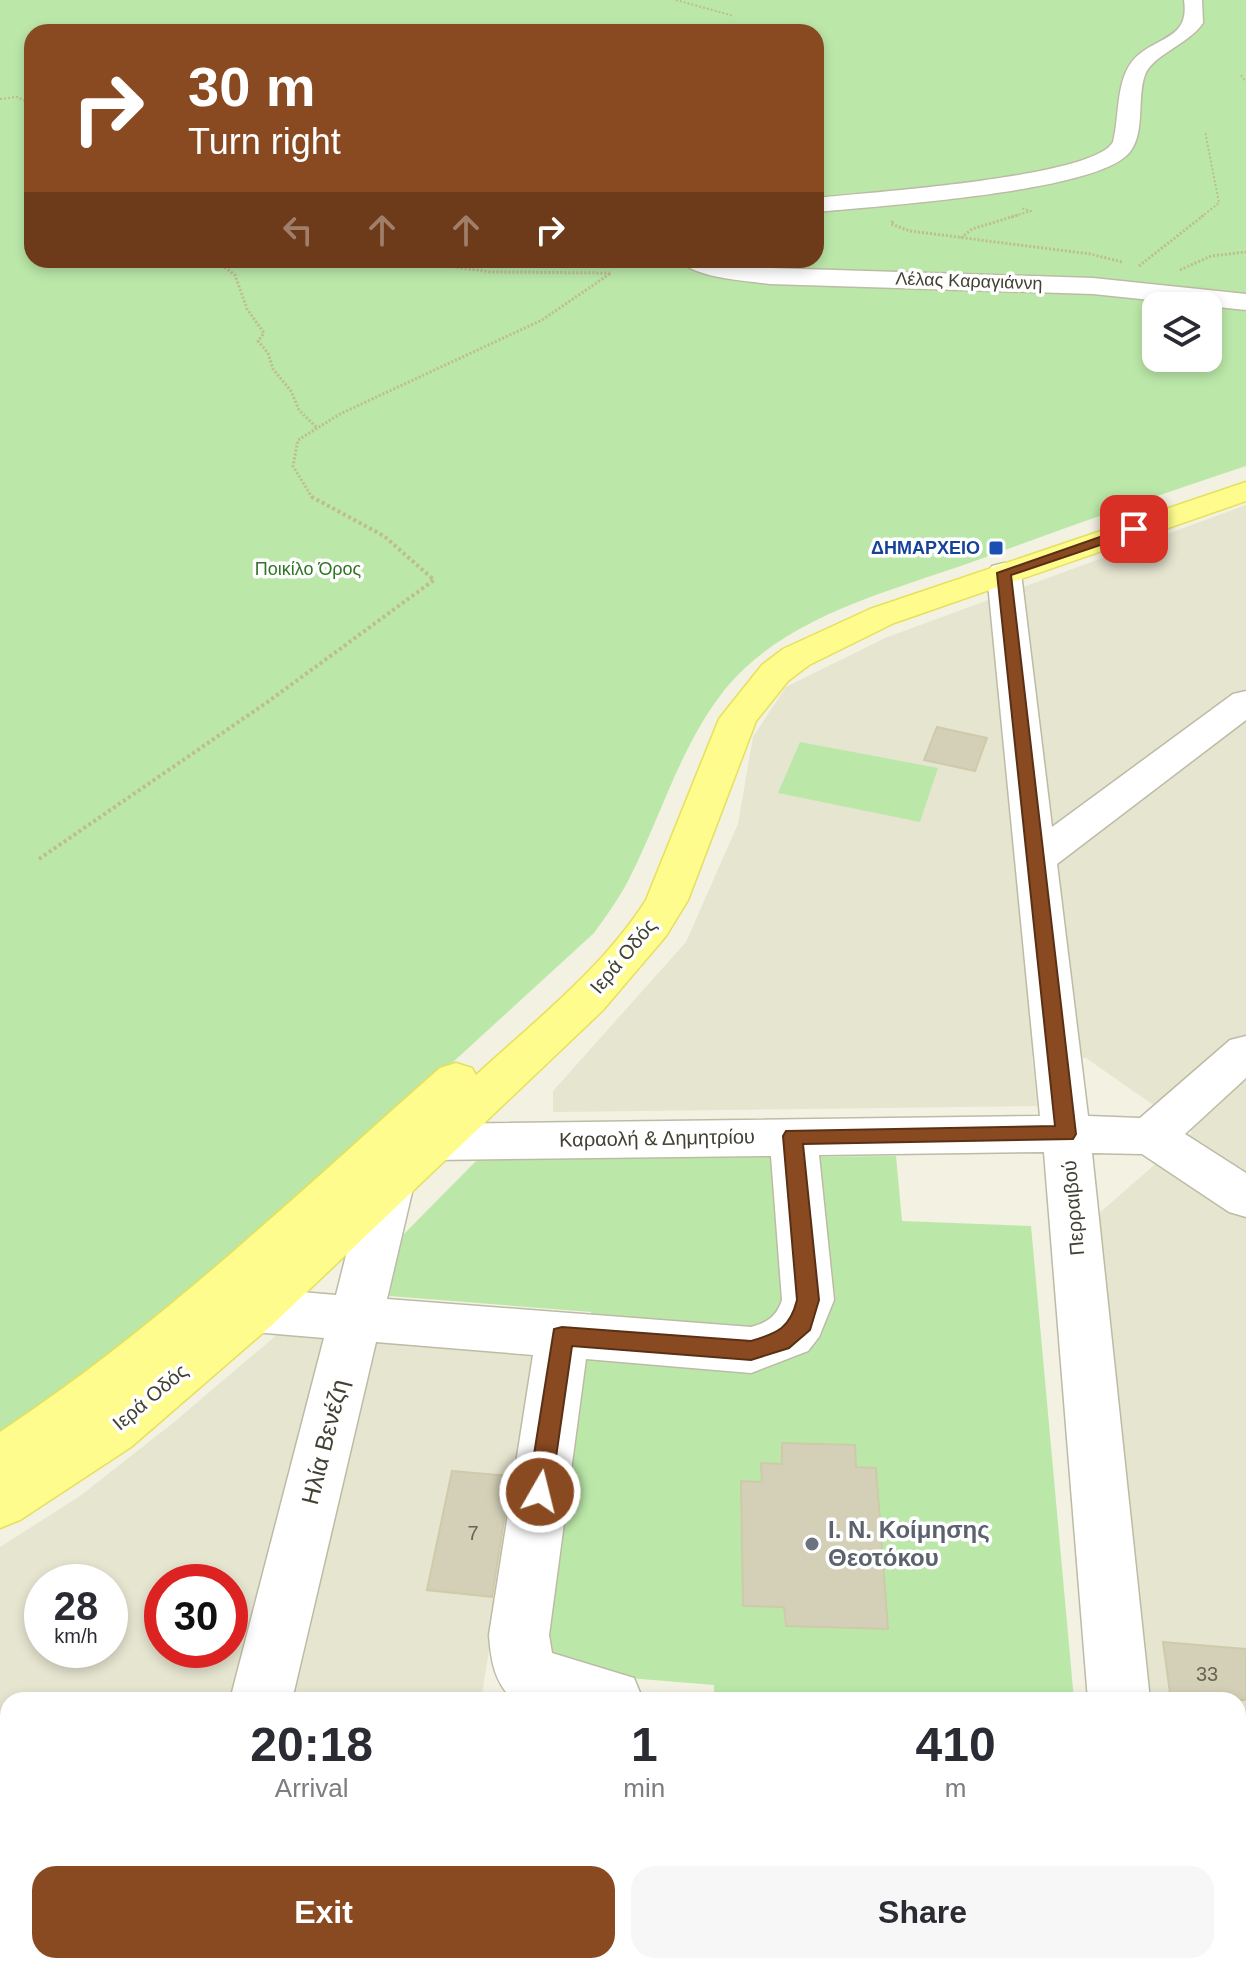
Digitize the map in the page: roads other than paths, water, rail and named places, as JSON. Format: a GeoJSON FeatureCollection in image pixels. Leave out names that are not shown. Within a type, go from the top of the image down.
{"type":"FeatureCollection","features":[{"type":"Feature","properties":{"kind":"main road","name":"Ιερά Οδός"},"geometry":{"type":"LineString","coordinates":[[0,1463],[83,1407],[219,1294],[603,943],[639,893],[715,713],[753,668],[776,649],[865,606],[1246,470]]}},
{"type":"Feature","properties":{"kind":"main road","name":"Ιερά Οδός"},"geometry":{"type":"LineString","coordinates":[[0,1502],[111,1430],[253,1310],[587,999],[651,926],[677,880],[738,719],[775,673],[796,657],[851,629],[1004,573],[1246,491]]}},
{"type":"Feature","properties":{"kind":"street"},"geometry":{"type":"LineString","coordinates":[[824,204],[1002,183],[1067,173],[1103,162],[1120,149],[1137,69],[1193,26],[1196,10],[1193,0]]}},
{"type":"Feature","properties":{"kind":"street","name":"Λέλας Καραγιάννη"},"geometry":{"type":"LineString","coordinates":[[718,268],[770,276],[1093,286],[1246,302]]}},
{"type":"Feature","properties":{"kind":"street","name":"Περραιβού"},"geometry":{"type":"LineString","coordinates":[[1004,573],[1066,1134],[1118,1692]]}},
{"type":"Feature","properties":{"kind":"street"},"geometry":{"type":"LineString","coordinates":[[1036,859],[1246,702]]}},
{"type":"Feature","properties":{"kind":"street"},"geometry":{"type":"LineString","coordinates":[[1246,1052],[1151,1136],[1246,1198]]}},
{"type":"Feature","properties":{"kind":"street"},"geometry":{"type":"LineString","coordinates":[[253,1310],[751,1350],[782,1341],[802,1323],[808,1300],[793,1136]]}},
{"type":"Feature","properties":{"kind":"street","name":"Καραολή & Δημητρίου"},"geometry":{"type":"LineString","coordinates":[[434,1142],[793,1136],[1151,1136]]}},
{"type":"Feature","properties":{"kind":"street","name":"Ηλία Βενέζη"},"geometry":{"type":"LineString","coordinates":[[263,1692],[389,1184]]}},
{"type":"Feature","properties":{"kind":"street"},"geometry":{"type":"LineString","coordinates":[[562,1336],[519,1635],[523,1667],[535,1679],[583,1692]]}},
{"type":"Feature","properties":{"kind":"place","name":"ΔΗΜΑΡΧΕΙΟ"},"geometry":{"type":"Point","coordinates":[996,548]}},
{"type":"Feature","properties":{"kind":"place","name":"Ι. Ν. Κοίμησης Θεοτόκου"},"geometry":{"type":"Point","coordinates":[812,1544]}},
{"type":"Feature","properties":{"kind":"park label","name":"Ποικίλο Όρος"},"geometry":{"type":"Point","coordinates":[308,569]}}]}
